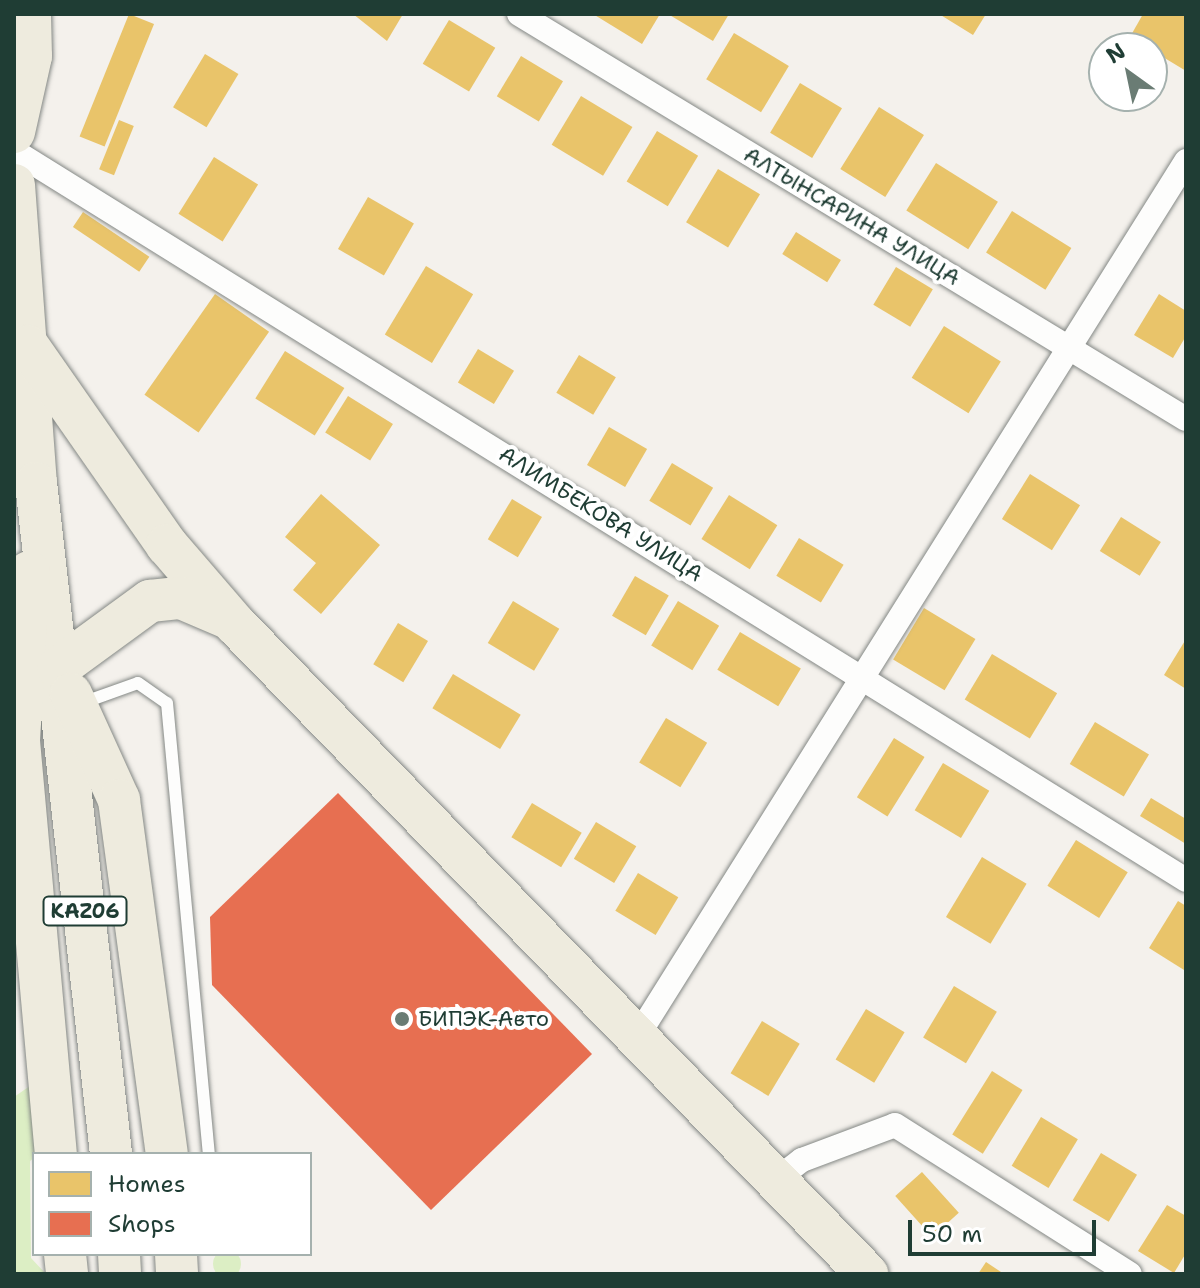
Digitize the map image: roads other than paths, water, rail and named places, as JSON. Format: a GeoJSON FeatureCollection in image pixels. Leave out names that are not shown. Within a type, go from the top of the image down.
{"type":"FeatureCollection","features":[{"type":"Feature","properties":{"kind":"highway"},"geometry":{"type":"LineString","coordinates":[[14,132],[31,56],[30,14]]}},
{"type":"Feature","properties":{"kind":"highway","name":"KАZ06"},"geometry":{"type":"LineString","coordinates":[[14,185],[28,346],[19,415],[36,483],[65,699],[111,1152]]}},
{"type":"Feature","properties":{"kind":"highway"},"geometry":{"type":"LineString","coordinates":[[28,346],[167,545],[235,624],[867,1274]]}},
{"type":"Feature","properties":{"kind":"highway"},"geometry":{"type":"LineString","coordinates":[[36,483],[16,692],[36,1008],[56,1152]]}},
{"type":"Feature","properties":{"kind":"highway"},"geometry":{"type":"LineString","coordinates":[[65,699],[150,601],[209,604],[235,624]]}},
{"type":"Feature","properties":{"kind":"highway"},"geometry":{"type":"LineString","coordinates":[[16,692],[65,699]]}},
{"type":"Feature","properties":{"kind":"highway"},"geometry":{"type":"LineString","coordinates":[[65,699],[119,800],[167,1152]]}},
{"type":"Feature","properties":{"kind":"street","name":"АЛТЫНСАРИНА УЛИЦА"},"geometry":{"type":"LineString","coordinates":[[519,14],[1186,419]]}},
{"type":"Feature","properties":{"kind":"street","name":"АЛИМБЕКОВА УЛИЦА"},"geometry":{"type":"LineString","coordinates":[[14,151],[861,674],[1186,880]]}},
{"type":"Feature","properties":{"kind":"street"},"geometry":{"type":"LineString","coordinates":[[637,1037],[861,674],[1071,349],[1186,161]]}},
{"type":"Feature","properties":{"kind":"street"},"geometry":{"type":"LineString","coordinates":[[776,1180],[802,1160],[895,1125],[1130,1274]]}},
{"type":"Feature","properties":{"kind":"lane"},"geometry":{"type":"LineString","coordinates":[[65,699],[138,683],[167,703],[209,1152]]}},
{"type":"Feature","properties":{"kind":"place","name":"БИПЭК-Авто"},"geometry":{"type":"Point","coordinates":[402,1019]}}]}
